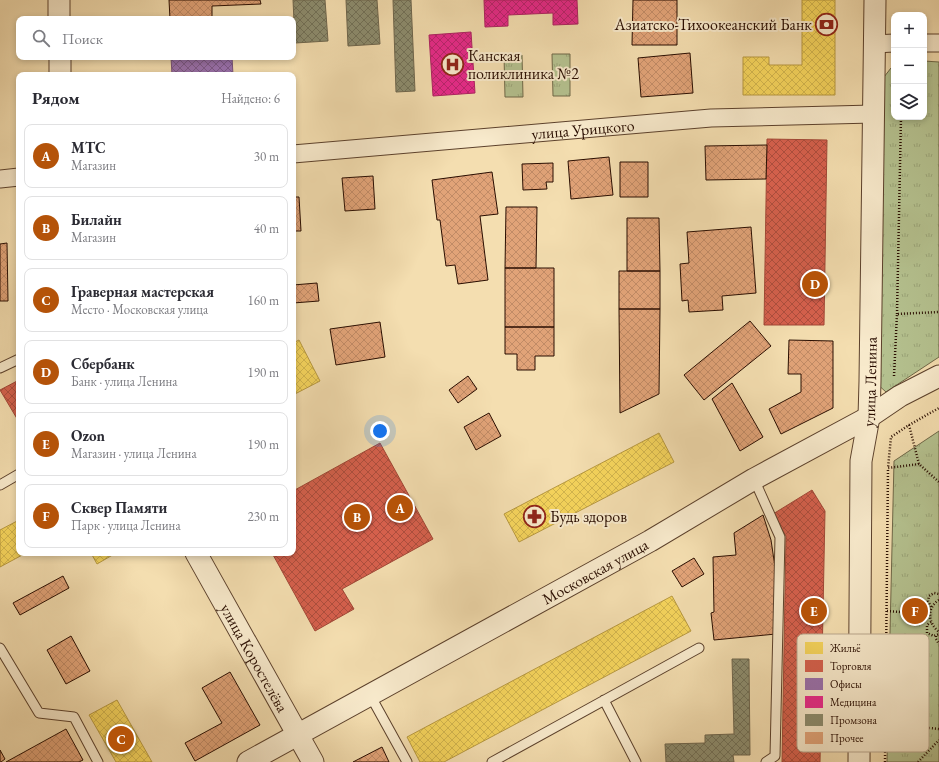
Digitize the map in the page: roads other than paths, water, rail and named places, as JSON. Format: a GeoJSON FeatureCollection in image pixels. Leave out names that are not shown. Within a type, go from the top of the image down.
{"type":"FeatureCollection","features":[{"type":"Feature","properties":{"kind":"street"},"geometry":{"type":"LineString","coordinates":[[59,0],[59,16]]}},
{"type":"Feature","properties":{"kind":"street","name":"улица Ленина"},"geometry":{"type":"LineString","coordinates":[[860,634],[861,461],[868,417],[873,114],[884,44],[875,0]]}},
{"type":"Feature","properties":{"kind":"street"},"geometry":{"type":"LineString","coordinates":[[927,43],[939,43]]}},
{"type":"Feature","properties":{"kind":"street"},"geometry":{"type":"LineString","coordinates":[[60,60],[60,72]]}},
{"type":"Feature","properties":{"kind":"street","name":"улица Урицкого"},"geometry":{"type":"LineString","coordinates":[[296,154],[711,118],[873,114]]}},
{"type":"Feature","properties":{"kind":"street"},"geometry":{"type":"LineString","coordinates":[[0,178],[16,177]]}},
{"type":"Feature","properties":{"kind":"street","name":"Московская улица"},"geometry":{"type":"LineString","coordinates":[[248,762],[650,540],[868,417],[900,396],[939,376]]}},
{"type":"Feature","properties":{"kind":"street","name":"улица Коростелёва"},"geometry":{"type":"LineString","coordinates":[[198,556],[313,762]]}},
{"type":"Feature","properties":{"kind":"street","name":"улица Ленина"},"geometry":{"type":"LineString","coordinates":[[859,752],[859,762]]}},
{"type":"Feature","properties":{"kind":"lane"},"geometry":{"type":"LineString","coordinates":[[0,368],[16,361]]}},
{"type":"Feature","properties":{"kind":"lane"},"geometry":{"type":"LineString","coordinates":[[0,485],[16,476]]}},
{"type":"Feature","properties":{"kind":"lane"},"geometry":{"type":"LineString","coordinates":[[754,480],[780,537],[775,756],[766,762]]}},
{"type":"Feature","properties":{"kind":"lane"},"geometry":{"type":"LineString","coordinates":[[0,648],[39,713],[74,717],[98,762]]}},
{"type":"Feature","properties":{"kind":"lane"},"geometry":{"type":"LineString","coordinates":[[492,762],[699,648]]}},
{"type":"Feature","properties":{"kind":"lane"},"geometry":{"type":"LineString","coordinates":[[370,695],[407,762]]}},
{"type":"Feature","properties":{"kind":"lane"},"geometry":{"type":"LineString","coordinates":[[604,700],[636,762]]}},
{"type":"Feature","properties":{"kind":"place","name":"Азиатско-Тихоокеанский Банк"},"geometry":{"type":"Point","coordinates":[827,24]}},
{"type":"Feature","properties":{"kind":"place","name":"Канская поликлиника №2"},"geometry":{"type":"Point","coordinates":[452,64]}},
{"type":"Feature","properties":{"kind":"place","name":"Сбербанк"},"geometry":{"type":"Point","coordinates":[815,284]}},
{"type":"Feature","properties":{"kind":"place","name":"МТС"},"geometry":{"type":"Point","coordinates":[400,508]}},
{"type":"Feature","properties":{"kind":"place","name":"Будь здоров"},"geometry":{"type":"Point","coordinates":[535,516]}},
{"type":"Feature","properties":{"kind":"place","name":"Билайн"},"geometry":{"type":"Point","coordinates":[357,517]}},
{"type":"Feature","properties":{"kind":"place","name":"Ozon"},"geometry":{"type":"Point","coordinates":[814,611]}},
{"type":"Feature","properties":{"kind":"place","name":"Сквер Памяти"},"geometry":{"type":"Point","coordinates":[915,611]}},
{"type":"Feature","properties":{"kind":"place","name":"Граверная мастерская"},"geometry":{"type":"Point","coordinates":[121,739]}}]}
